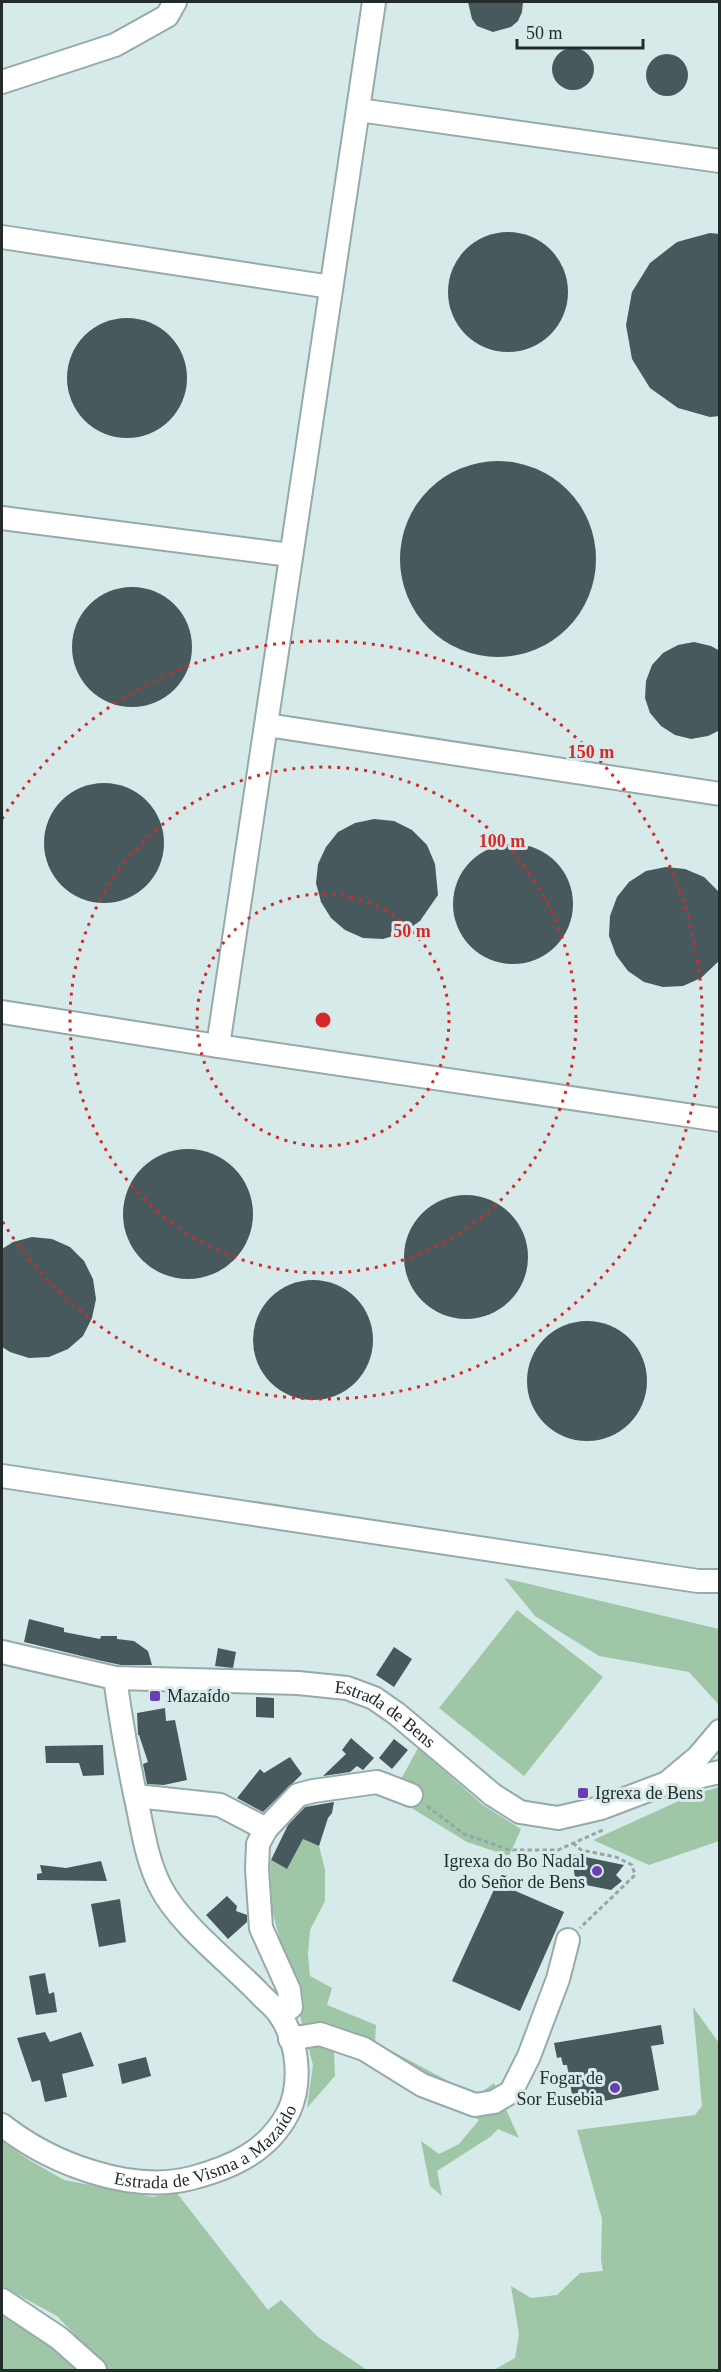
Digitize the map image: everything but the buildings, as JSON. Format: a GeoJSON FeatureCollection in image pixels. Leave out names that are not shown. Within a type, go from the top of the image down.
{"type":"FeatureCollection","features":[{"type":"Feature","properties":{"kind":"street"},"geometry":{"type":"LineString","coordinates":[[2,82],[115,45],[167,16],[175,2]]}},
{"type":"Feature","properties":{"kind":"street"},"geometry":{"type":"LineString","coordinates":[[218,1046],[374,2]]}},
{"type":"Feature","properties":{"kind":"street"},"geometry":{"type":"LineString","coordinates":[[359,110],[720,160]]}},
{"type":"Feature","properties":{"kind":"street"},"geometry":{"type":"LineString","coordinates":[[2,237],[331,287]]}},
{"type":"Feature","properties":{"kind":"street"},"geometry":{"type":"LineString","coordinates":[[2,518],[290,555]]}},
{"type":"Feature","properties":{"kind":"street"},"geometry":{"type":"LineString","coordinates":[[267,725],[720,794]]}},
{"type":"Feature","properties":{"kind":"street"},"geometry":{"type":"LineString","coordinates":[[2,1012],[720,1120]]}},
{"type":"Feature","properties":{"kind":"street"},"geometry":{"type":"LineString","coordinates":[[2,1476],[698,1581],[720,1581]]}},
{"type":"Feature","properties":{"kind":"street","name":"Estrada de Bens"},"geometry":{"type":"LineString","coordinates":[[2,1652],[115,1678],[298,1683],[347,1688],[374,1698],[397,1714],[492,1796],[520,1812],[558,1818],[601,1808],[712,1766],[720,1731]]}},
{"type":"Feature","properties":{"kind":"street","name":"Estrada de Visma a Mazaído"},"geometry":{"type":"LineString","coordinates":[[2,2125],[18,2138],[42,2152],[90,2171],[114,2178],[154,2181],[186,2179],[222,2169],[253,2154],[270,2140],[282,2124],[293,2102],[297,2080],[296,2058],[280,2015],[178,1911],[162,1888],[150,1862],[122,1734],[115,1678]]}},
{"type":"Feature","properties":{"kind":"street"},"geometry":{"type":"LineString","coordinates":[[280,2015],[291,2007],[289,1990],[261,1928],[257,1861],[258,1845],[266,1829],[297,1796],[313,1791],[377,1782],[411,1795]]}},
{"type":"Feature","properties":{"kind":"street"},"geometry":{"type":"LineString","coordinates":[[135,1796],[220,1805],[266,1829]]}},
{"type":"Feature","properties":{"kind":"street"},"geometry":{"type":"LineString","coordinates":[[290,2039],[321,2034],[364,2049],[422,2085],[475,2105],[494,2102],[511,2092],[530,2056],[558,1978],[568,1940]]}},
{"type":"Feature","properties":{"kind":"street"},"geometry":{"type":"LineString","coordinates":[[2,2300],[59,2338],[95,2370]]}},
{"type":"Feature","properties":{"kind":"path"},"geometry":{"type":"LineString","coordinates":[[568,1940],[635,1875],[632,1865],[616,1857],[581,1850],[573,1843]]}},
{"type":"Feature","properties":{"kind":"green space"},"geometry":{"type":"Polygon","coordinates":[[[504,1578],[719,1629],[719,1705],[689,1672],[599,1656],[535,1616],[504,1578]]]}},
{"type":"Feature","properties":{"kind":"green space"},"geometry":{"type":"Polygon","coordinates":[[[517,1610],[603,1677],[524,1776],[439,1708],[517,1610]]]}},
{"type":"Feature","properties":{"kind":"green space"},"geometry":{"type":"Polygon","coordinates":[[[418,1748],[483,1805],[521,1829],[509,1856],[467,1842],[392,1796],[418,1748]]]}},
{"type":"Feature","properties":{"kind":"green space"},"geometry":{"type":"Polygon","coordinates":[[[719,1787],[719,1841],[649,1865],[593,1840],[692,1795],[719,1787]]]}},
{"type":"Feature","properties":{"kind":"green space"},"geometry":{"type":"Polygon","coordinates":[[[303,1839],[319,1846],[325,1870],[325,1901],[310,1930],[308,1954],[310,1976],[332,1988],[327,2005],[376,2025],[375,2042],[476,2096],[494,2083],[519,2138],[498,2129],[490,2137],[437,2171],[442,2196],[430,2186],[421,2141],[439,2154],[459,2144],[479,2120],[342,2046],[334,2052],[335,2076],[307,2108],[313,2065],[272,1910],[270,1860],[287,1869],[303,1839]]]}},
{"type":"Feature","properties":{"kind":"green space"},"geometry":{"type":"Polygon","coordinates":[[[693,2007],[719,2043],[719,2370],[494,2370],[515,2358],[519,2334],[511,2286],[531,2298],[557,2295],[580,2273],[603,2271],[602,2219],[577,2130],[695,2115],[702,2106],[693,2007]]]}},
{"type":"Feature","properties":{"kind":"green space"},"geometry":{"type":"Polygon","coordinates":[[[2,2141],[64,2180],[153,2197],[176,2192],[268,2310],[281,2300],[318,2337],[367,2370],[108,2370],[57,2316],[2,2286],[2,2141]]]}},
{"type":"Feature","properties":{"kind":"green space"},"geometry":{"type":"Polygon","coordinates":[[[2,2313],[33,2331],[82,2370],[2,2370],[2,2313]]]}},
{"type":"Feature","properties":{"kind":"place","name":"Mazaído"},"geometry":{"type":"Point","coordinates":[155,1696]}},
{"type":"Feature","properties":{"kind":"place","name":"Igrexa de Bens"},"geometry":{"type":"Point","coordinates":[583,1793]}},
{"type":"Feature","properties":{"kind":"place","name":"Igrexa do Bo Nadal do Señor de Bens"},"geometry":{"type":"Point","coordinates":[597,1871]}},
{"type":"Feature","properties":{"kind":"place","name":"Fogar de Sor Eusebia"},"geometry":{"type":"Point","coordinates":[615,2088]}}]}
